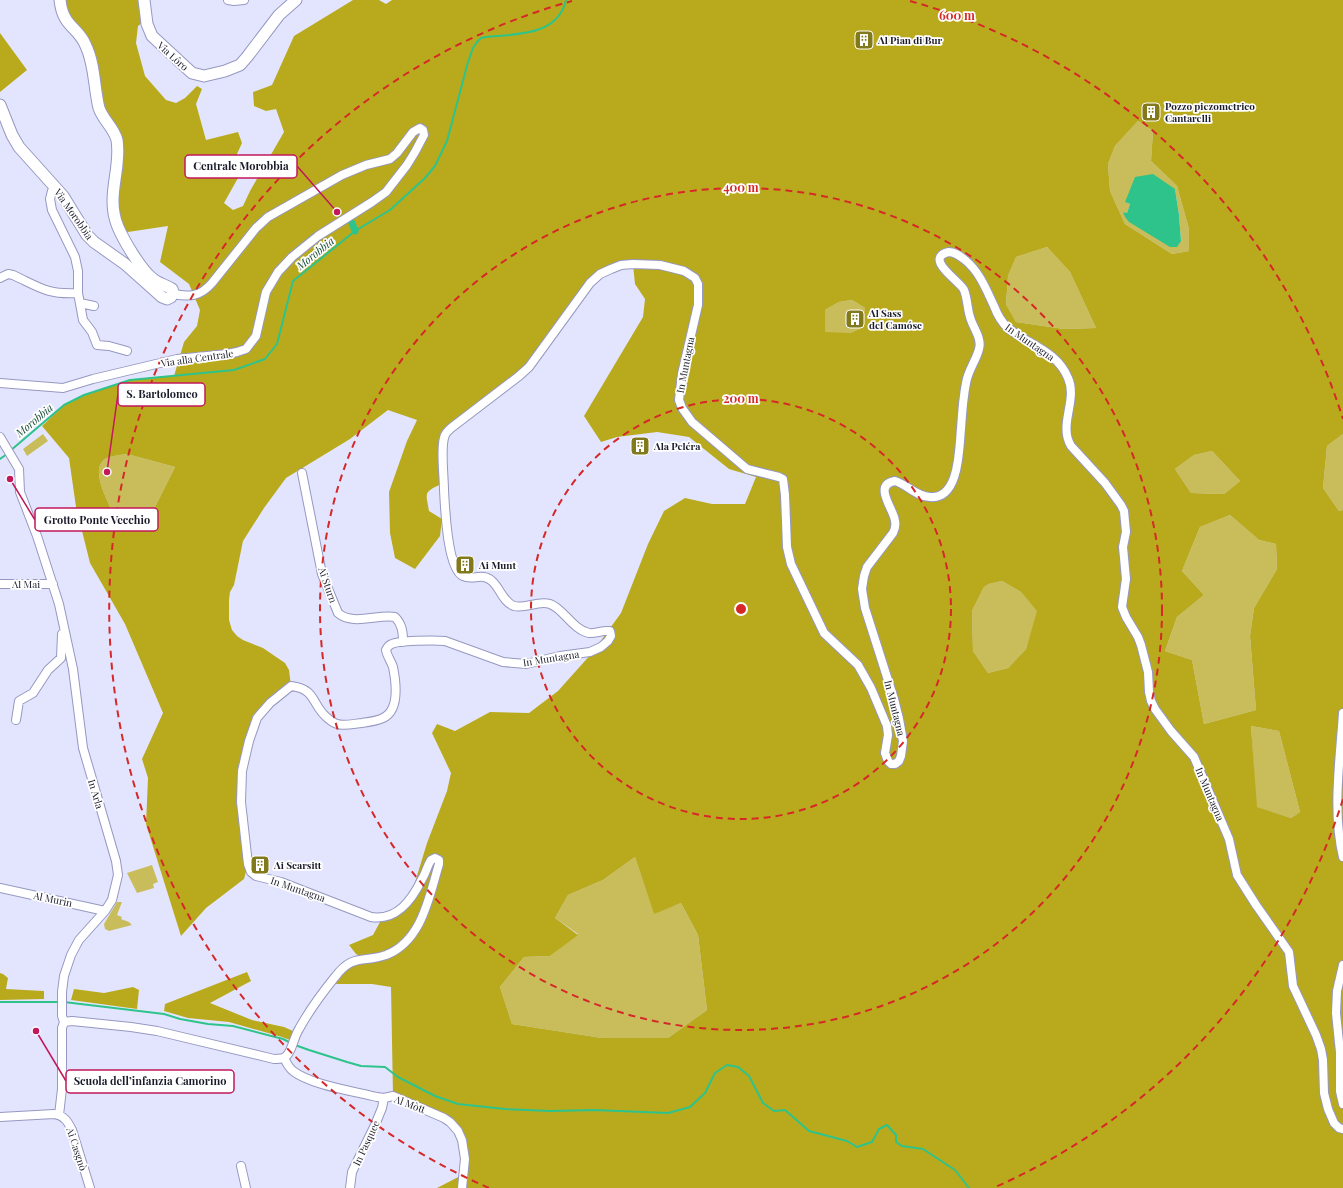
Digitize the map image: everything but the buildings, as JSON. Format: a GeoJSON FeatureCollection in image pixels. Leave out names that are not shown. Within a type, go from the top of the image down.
{"type":"FeatureCollection","features":[{"type":"Feature","properties":{"kind":"street"},"geometry":{"type":"LineString","coordinates":[[60,0],[62,13],[65,20],[86,45],[100,109],[116,138],[117,156],[112,202],[118,227],[143,269],[153,279],[172,289],[172,296]]}},
{"type":"Feature","properties":{"kind":"street","name":"Via Lôro"},"geometry":{"type":"LineString","coordinates":[[144,0],[147,24],[152,36],[192,73],[204,76],[225,71],[240,65],[247,58],[279,15],[296,0]]}},
{"type":"Feature","properties":{"kind":"street"},"geometry":{"type":"LineString","coordinates":[[228,0],[244,0]]}},
{"type":"Feature","properties":{"kind":"street","name":"Via Morobbia"},"geometry":{"type":"LineString","coordinates":[[0,105],[19,147],[55,186],[70,206],[84,231],[94,242],[125,264],[162,297],[167,299],[172,296]]}},
{"type":"Feature","properties":{"kind":"street","name":"Via alla Centrale"},"geometry":{"type":"LineString","coordinates":[[0,383],[63,388],[93,379],[177,359],[227,354],[246,349],[256,336],[266,292],[278,272],[292,257],[318,236],[386,192],[409,161],[422,138],[423,130],[420,128],[415,130],[397,153],[390,159],[366,165],[342,175],[268,217],[256,228],[212,283],[204,290],[193,296],[172,296]]}},
{"type":"Feature","properties":{"kind":"street"},"geometry":{"type":"LineString","coordinates":[[55,186],[50,199],[52,210],[74,257],[78,271],[78,293],[83,320],[92,332],[96,344],[127,351]]}},
{"type":"Feature","properties":{"kind":"street","name":"In Muntagna"},"geometry":{"type":"LineString","coordinates":[[284,1058],[290,1051],[297,1033],[341,969],[355,960],[385,955],[396,950],[408,940],[417,928],[423,916],[439,860],[435,858],[431,860],[423,878],[403,907],[386,917],[371,916],[281,882],[256,876],[251,872],[248,864],[241,802],[242,771],[248,741],[257,718],[270,703],[291,686],[299,686],[310,693],[321,713],[336,724],[347,725],[385,718],[391,711],[396,696],[395,676],[386,650],[389,645],[395,642],[446,641],[503,662],[526,664],[560,656],[590,652],[601,647],[608,641],[611,636],[610,631],[604,630],[590,633],[580,630],[550,604],[513,606],[507,602],[493,582],[488,578],[481,576],[471,578],[464,577],[458,572],[449,542],[445,520],[443,452],[445,435],[451,428],[529,367],[590,283],[600,274],[611,268],[621,265],[660,265],[684,271],[695,278],[698,284],[698,304],[682,374],[679,400],[680,404],[692,422],[747,469],[783,479],[787,547],[791,564],[824,633],[855,663],[871,688],[887,726],[888,735],[885,753],[888,761],[891,764],[895,764],[899,761],[903,741],[896,706],[865,608],[863,583],[867,567],[893,533],[895,528],[894,515],[884,493],[887,485],[890,482],[895,481],[917,494],[930,498],[938,497],[947,489],[956,473],[968,372],[980,345],[979,338],[970,319],[969,306],[963,288],[942,266],[940,258],[944,253],[949,252],[954,253],[972,266],[983,284],[1003,324],[1054,357],[1065,372],[1071,389],[1071,400],[1067,425],[1068,440],[1105,483],[1116,498],[1125,516],[1126,532],[1123,547],[1126,579],[1122,607],[1141,645],[1148,672],[1149,692],[1152,705],[1171,731],[1194,757],[1229,839],[1238,875],[1256,905],[1287,948],[1290,958],[1293,986],[1316,1035],[1324,1060],[1324,1093],[1328,1109],[1334,1123],[1339,1128],[1343,1129]]}},
{"type":"Feature","properties":{"kind":"street"},"geometry":{"type":"LineString","coordinates":[[0,278],[8,274],[44,290],[66,294],[78,293]]}},
{"type":"Feature","properties":{"kind":"street"},"geometry":{"type":"LineString","coordinates":[[80,303],[94,306]]}},
{"type":"Feature","properties":{"kind":"street","name":"In Arla"},"geometry":{"type":"LineString","coordinates":[[2,438],[20,472],[20,492],[53,584],[64,628],[74,681],[83,748],[118,866],[118,876],[111,904],[79,940],[71,955],[64,976],[62,992],[64,1022],[62,1028],[62,1089],[59,1114]]}},
{"type":"Feature","properties":{"kind":"street","name":"Ai Sturn"},"geometry":{"type":"LineString","coordinates":[[302,473],[322,574],[338,613],[343,618],[351,619],[395,617],[402,626],[403,642]]}},
{"type":"Feature","properties":{"kind":"street","name":"Al Mai"},"geometry":{"type":"LineString","coordinates":[[0,584],[53,584]]}},
{"type":"Feature","properties":{"kind":"street"},"geometry":{"type":"LineString","coordinates":[[16,720],[19,701],[33,693],[48,670],[61,658],[64,628]]}},
{"type":"Feature","properties":{"kind":"street"},"geometry":{"type":"LineString","coordinates":[[1343,712],[1338,791],[1339,842],[1343,857]]}},
{"type":"Feature","properties":{"kind":"street","name":"Al Murin"},"geometry":{"type":"LineString","coordinates":[[0,888],[105,911]]}},
{"type":"Feature","properties":{"kind":"street"},"geometry":{"type":"LineString","coordinates":[[1343,965],[1337,991],[1336,1013],[1340,1052],[1340,1092],[1343,1104]]}},
{"type":"Feature","properties":{"kind":"street"},"geometry":{"type":"LineString","coordinates":[[64,1022],[107,1024],[150,1030],[274,1059],[284,1058]]}},
{"type":"Feature","properties":{"kind":"street","name":"Al Mòtt"},"geometry":{"type":"LineString","coordinates":[[284,1058],[291,1070],[306,1078],[330,1086],[384,1098],[393,1096],[444,1118],[454,1126],[460,1136],[464,1153],[462,1188]]}},
{"type":"Feature","properties":{"kind":"street","name":"In Pasquee"},"geometry":{"type":"LineString","coordinates":[[350,1188],[352,1172],[375,1125],[382,1108],[384,1098]]}},
{"type":"Feature","properties":{"kind":"street"},"geometry":{"type":"LineString","coordinates":[[0,1117],[59,1114]]}},
{"type":"Feature","properties":{"kind":"street","name":"Ai Casgnò"},"geometry":{"type":"LineString","coordinates":[[59,1114],[65,1119],[72,1130],[90,1188]]}},
{"type":"Feature","properties":{"kind":"street"},"geometry":{"type":"LineString","coordinates":[[241,1166],[246,1188]]}},
{"type":"Feature","properties":{"kind":"shaded area"},"geometry":{"type":"Polygon","coordinates":[[[61,0],[144,0],[146,20],[138,26],[136,43],[145,76],[166,100],[176,103],[185,98],[197,86],[202,89],[196,104],[206,140],[238,132],[242,143],[237,154],[238,178],[224,203],[233,210],[243,206],[284,132],[276,109],[266,111],[254,106],[253,92],[272,85],[294,36],[353,0],[379,0],[386,4],[392,0],[1343,0],[1343,434],[1327,446],[1323,488],[1339,511],[1343,510],[1343,1188],[437,1188],[464,1174],[465,1166],[454,1126],[393,1096],[391,987],[372,984],[334,984],[345,970],[364,958],[356,954],[349,945],[373,935],[380,922],[409,902],[427,843],[447,791],[451,773],[432,733],[437,724],[455,731],[490,712],[529,713],[558,691],[592,653],[621,613],[648,544],[664,511],[685,498],[712,504],[745,504],[756,477],[729,469],[689,437],[657,432],[617,437],[601,442],[584,416],[643,317],[645,299],[635,284],[633,265],[600,274],[529,367],[445,435],[441,484],[431,489],[427,494],[429,511],[442,519],[440,536],[415,569],[395,558],[390,533],[389,492],[407,441],[417,420],[388,410],[350,439],[286,478],[264,508],[243,541],[234,585],[230,592],[229,620],[232,630],[237,636],[263,648],[285,663],[289,670],[291,686],[257,718],[242,771],[248,864],[244,879],[206,908],[181,936],[146,824],[148,778],[142,759],[163,713],[125,624],[90,563],[76,507],[69,458],[42,426],[64,405],[84,395],[130,380],[174,376],[184,342],[197,326],[200,310],[189,284],[160,262],[168,226],[121,233],[118,227],[117,156],[102,114],[91,64],[61,0]],[[1138,121],[1115,146],[1108,164],[1110,191],[1125,224],[1172,254],[1189,251],[1189,229],[1177,186],[1151,161],[1153,131],[1138,121]],[[1047,247],[1016,257],[1008,276],[1006,305],[1016,322],[1064,329],[1096,328],[1070,272],[1047,247]],[[852,300],[839,302],[825,310],[825,332],[850,333],[864,327],[865,308],[852,300]],[[1212,451],[1194,455],[1175,469],[1191,493],[1224,494],[1240,481],[1212,451]],[[127,454],[105,459],[101,463],[99,469],[100,482],[110,507],[126,513],[152,513],[175,467],[127,454]],[[1230,515],[1200,527],[1182,571],[1204,595],[1177,617],[1165,651],[1192,660],[1204,724],[1256,710],[1250,636],[1254,608],[1277,569],[1276,544],[1259,540],[1230,515]],[[1002,581],[989,584],[984,587],[972,611],[973,651],[988,673],[1008,668],[1026,649],[1037,611],[1021,592],[1002,581]],[[1251,726],[1257,807],[1291,818],[1300,812],[1279,731],[1251,726]],[[635,857],[603,880],[568,895],[555,918],[578,935],[550,956],[524,957],[500,987],[512,1024],[602,1038],[668,1038],[707,1010],[698,935],[681,903],[654,914],[635,857]]]}},
{"type":"Feature","properties":{"kind":"shaded area"},"geometry":{"type":"Polygon","coordinates":[[[0,33],[27,70],[0,92],[0,33]]]}},
{"type":"Feature","properties":{"kind":"shaded area"},"geometry":{"type":"Polygon","coordinates":[[[1138,121],[1153,131],[1151,161],[1177,186],[1189,229],[1189,251],[1172,254],[1125,224],[1110,191],[1108,164],[1115,146],[1138,121]],[[1175,189],[1126,202],[1130,204],[1127,213],[1123,212],[1181,241],[1175,189]]]}},
{"type":"Feature","properties":{"kind":"shaded area"},"geometry":{"type":"Polygon","coordinates":[[[1153,174],[1175,189],[1181,241],[1177,247],[1170,247],[1129,222],[1123,212],[1127,213],[1130,204],[1125,202],[1135,177],[1153,174]]]}},
{"type":"Feature","properties":{"kind":"shaded area"},"geometry":{"type":"Polygon","coordinates":[[[1047,247],[1070,272],[1096,328],[1064,329],[1016,322],[1006,306],[1008,276],[1016,257],[1047,247]]]}},
{"type":"Feature","properties":{"kind":"shaded area"},"geometry":{"type":"Polygon","coordinates":[[[852,300],[865,308],[865,327],[850,333],[825,333],[825,310],[839,302],[852,300]]]}},
{"type":"Feature","properties":{"kind":"shaded area"},"geometry":{"type":"Polygon","coordinates":[[[43,434],[48,441],[27,456],[23,449],[43,434]]]}},
{"type":"Feature","properties":{"kind":"shaded area"},"geometry":{"type":"Polygon","coordinates":[[[1343,434],[1343,510],[1339,511],[1323,488],[1327,446],[1343,434]]]}},
{"type":"Feature","properties":{"kind":"shaded area"},"geometry":{"type":"Polygon","coordinates":[[[1212,451],[1240,481],[1224,494],[1191,493],[1175,469],[1194,455],[1212,451]]]}},
{"type":"Feature","properties":{"kind":"shaded area"},"geometry":{"type":"Polygon","coordinates":[[[127,454],[175,467],[152,513],[126,513],[110,507],[105,496],[99,475],[101,463],[107,458],[127,454]]]}},
{"type":"Feature","properties":{"kind":"shaded area"},"geometry":{"type":"Polygon","coordinates":[[[1230,515],[1259,540],[1276,544],[1277,569],[1254,608],[1250,636],[1256,710],[1204,724],[1192,660],[1165,651],[1177,617],[1204,595],[1182,571],[1200,527],[1230,515]]]}},
{"type":"Feature","properties":{"kind":"shaded area"},"geometry":{"type":"Polygon","coordinates":[[[1002,581],[1021,592],[1038,611],[1026,649],[1008,668],[988,673],[973,651],[972,611],[984,587],[989,584],[1002,581]]]}},
{"type":"Feature","properties":{"kind":"shaded area"},"geometry":{"type":"Polygon","coordinates":[[[1251,726],[1279,731],[1300,812],[1291,818],[1256,807],[1251,726]]]}},
{"type":"Feature","properties":{"kind":"shaded area"},"geometry":{"type":"Polygon","coordinates":[[[635,857],[654,913],[681,903],[698,935],[707,1010],[668,1038],[602,1038],[512,1024],[500,987],[524,957],[550,956],[578,934],[555,918],[568,895],[603,880],[635,857]]]}},
{"type":"Feature","properties":{"kind":"shaded area"},"geometry":{"type":"Polygon","coordinates":[[[152,865],[158,882],[153,884],[154,888],[137,893],[127,873],[152,865]]]}},
{"type":"Feature","properties":{"kind":"shaded area"},"geometry":{"type":"Polygon","coordinates":[[[117,902],[122,902],[117,915],[132,925],[109,931],[105,929],[104,924],[117,902]]]}},
{"type":"Feature","properties":{"kind":"shaded area"},"geometry":{"type":"Polygon","coordinates":[[[247,972],[251,981],[210,1003],[252,1020],[284,1027],[293,1031],[290,1040],[229,1022],[188,1018],[164,1011],[165,1004],[247,972]]]}},
{"type":"Feature","properties":{"kind":"shaded area"},"geometry":{"type":"Polygon","coordinates":[[[0,973],[8,978],[6,989],[44,991],[44,999],[0,1000],[0,973]]]}},
{"type":"Feature","properties":{"kind":"shaded area"},"geometry":{"type":"Polygon","coordinates":[[[133,987],[139,990],[137,1009],[71,1000],[74,989],[104,993],[133,987]]]}},
{"type":"Feature","properties":{"kind":"waterway","name":"Morobbia"},"geometry":{"type":"LineString","coordinates":[[10,451],[64,405],[84,395],[130,380],[234,370],[265,359],[277,344],[293,281],[355,231],[390,210],[425,178],[435,166],[447,141],[468,62],[477,42],[481,38],[534,31],[545,27],[554,21],[561,12],[566,0]]}},
{"type":"Feature","properties":{"kind":"waterway"},"geometry":{"type":"LineString","coordinates":[[352,223],[355,231]]}},
{"type":"Feature","properties":{"kind":"waterway","name":"Morobbia"},"geometry":{"type":"LineString","coordinates":[[0,459],[7,454]]}},
{"type":"Feature","properties":{"kind":"waterway"},"geometry":{"type":"LineString","coordinates":[[0,1002],[60,1002]]}},
{"type":"Feature","properties":{"kind":"waterway"},"geometry":{"type":"LineString","coordinates":[[64,1002],[164,1014],[180,1019],[208,1024],[233,1026],[283,1039],[291,1043]]}},
{"type":"Feature","properties":{"kind":"waterway"},"geometry":{"type":"LineString","coordinates":[[295,1045],[361,1066],[385,1067],[398,1077],[435,1096],[458,1104],[505,1109],[668,1113],[690,1107],[705,1093],[715,1073],[727,1065],[738,1067],[749,1076],[763,1103],[774,1111],[785,1110],[809,1131],[847,1141],[857,1147],[872,1142],[879,1129],[887,1125],[896,1135],[896,1142],[902,1146],[923,1149],[955,1170],[969,1188]]}},
{"type":"Feature","properties":{"kind":"place","name":"Al Pian di Bur"},"geometry":{"type":"Point","coordinates":[864,40]}},
{"type":"Feature","properties":{"kind":"place","name":"Pozzo piezometrico Cantarelli"},"geometry":{"type":"Point","coordinates":[1151,112]}},
{"type":"Feature","properties":{"kind":"place","name":"Centrale Morobbia"},"geometry":{"type":"Point","coordinates":[337,212]}},
{"type":"Feature","properties":{"kind":"place","name":"Al Sass del Camósc"},"geometry":{"type":"Point","coordinates":[855,319]}},
{"type":"Feature","properties":{"kind":"place","name":"Ala Peléra"},"geometry":{"type":"Point","coordinates":[640,446]}},
{"type":"Feature","properties":{"kind":"place","name":"S. Bartolomeo"},"geometry":{"type":"Point","coordinates":[107,472]}},
{"type":"Feature","properties":{"kind":"place","name":"Grotto Ponte Vecchio"},"geometry":{"type":"Point","coordinates":[10,479]}},
{"type":"Feature","properties":{"kind":"place","name":"Ai Munt"},"geometry":{"type":"Point","coordinates":[465,565]}},
{"type":"Feature","properties":{"kind":"place","name":"Ai Scarsitt"},"geometry":{"type":"Point","coordinates":[260,865]}},
{"type":"Feature","properties":{"kind":"place","name":"Scuola dell’infanzia Camorino"},"geometry":{"type":"Point","coordinates":[36,1031]}}]}
